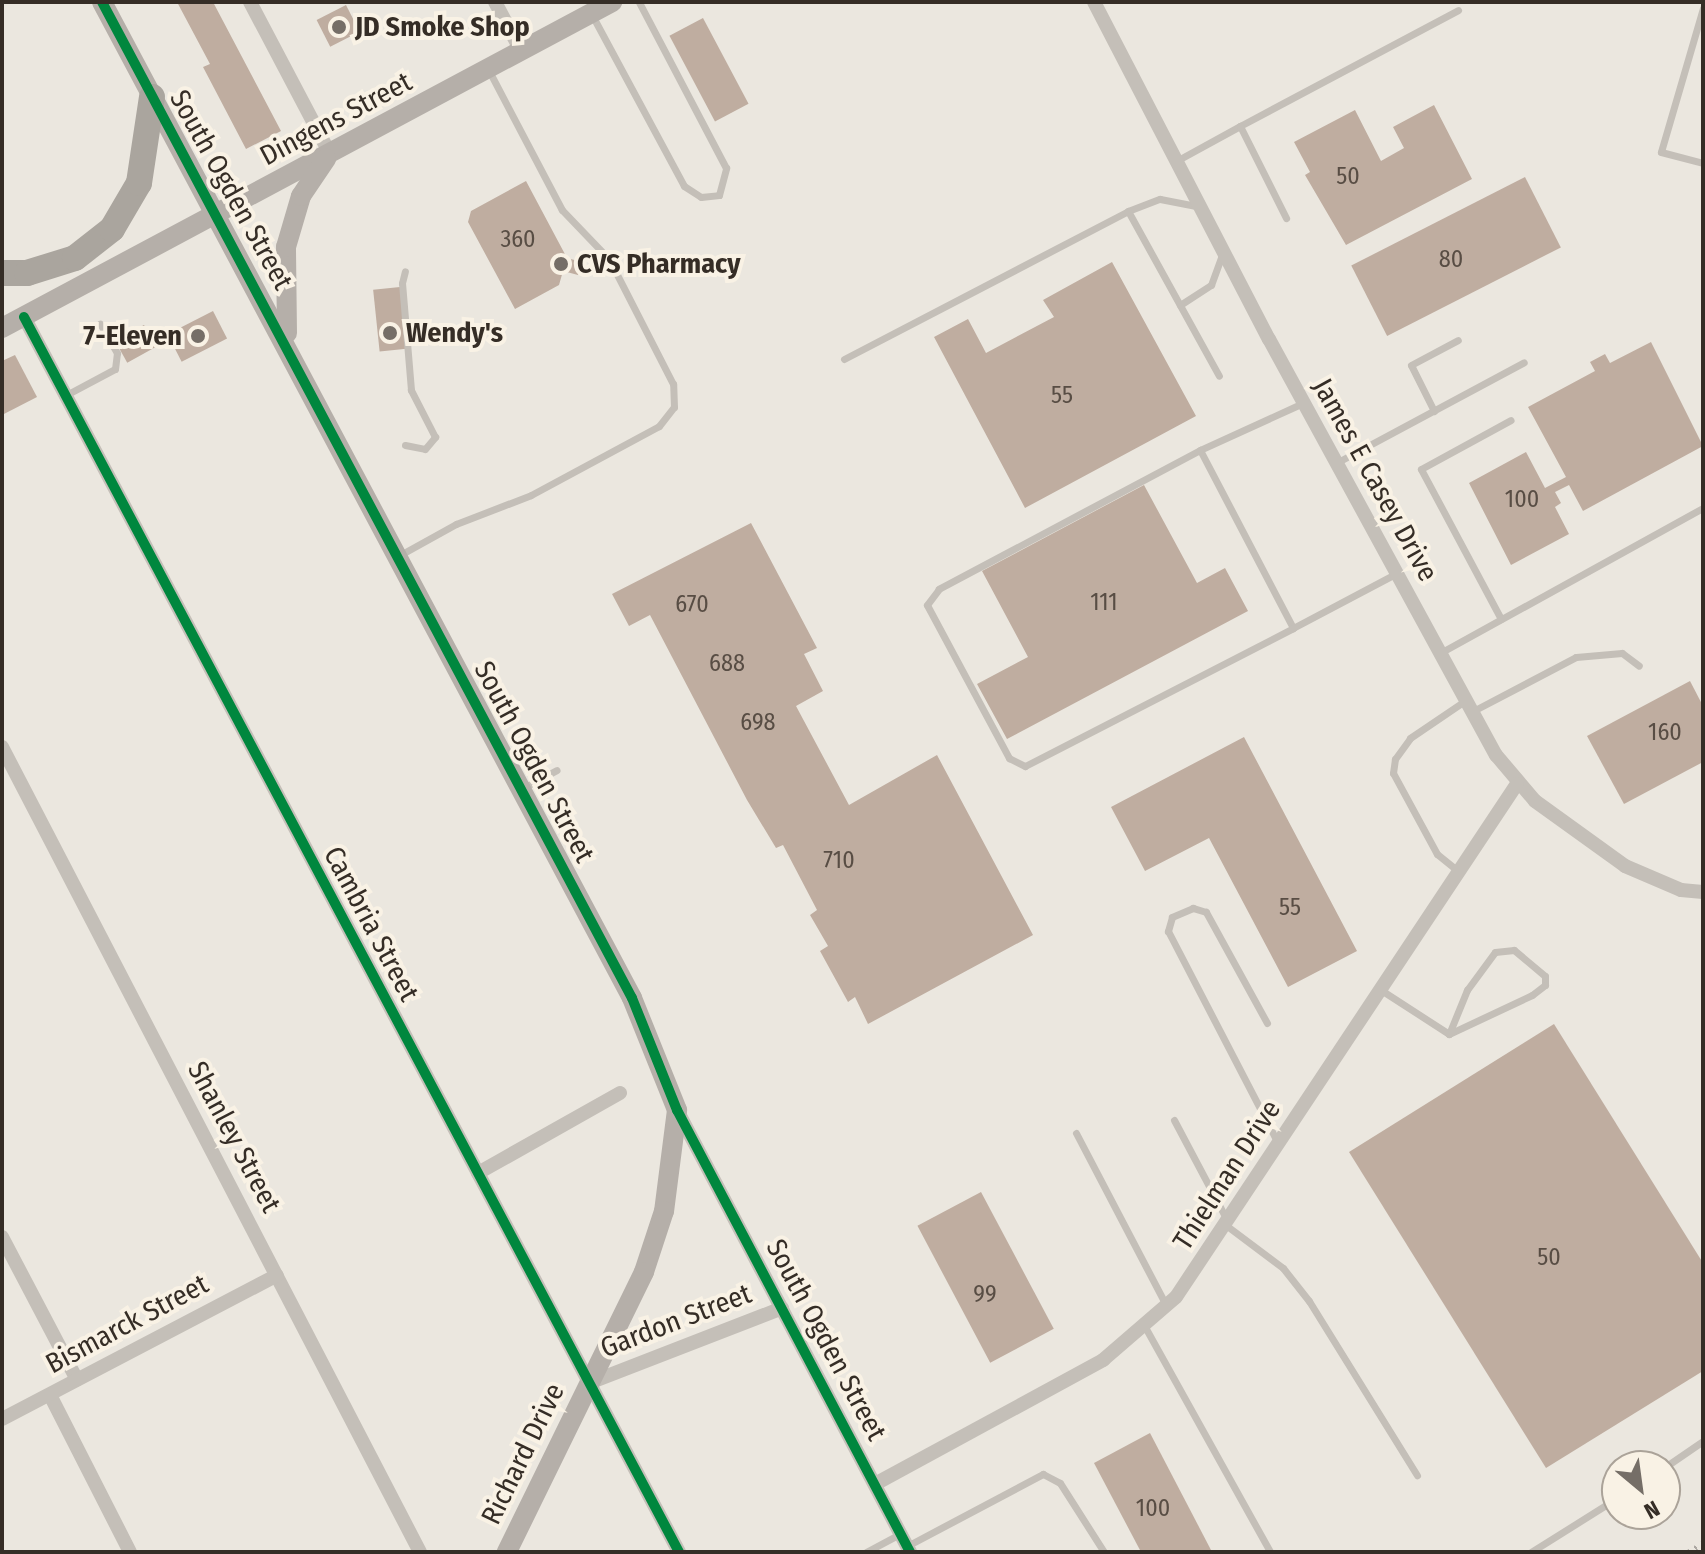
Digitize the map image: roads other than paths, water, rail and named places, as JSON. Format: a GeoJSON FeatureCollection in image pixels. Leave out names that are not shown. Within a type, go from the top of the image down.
{"type":"FeatureCollection","features":[{"type":"Feature","properties":{"kind":"highway"},"geometry":{"type":"LineString","coordinates":[[2,273],[27,273],[75,258],[112,229],[139,183],[152,97]]}},
{"type":"Feature","properties":{"kind":"street","name":"South Ogden Street"},"geometry":{"type":"LineString","coordinates":[[102,2],[287,341],[632,998],[677,1110],[906,1544]]}},
{"type":"Feature","properties":{"kind":"street"},"geometry":{"type":"LineString","coordinates":[[250,2],[330,154],[301,196],[286,247],[287,341]]}},
{"type":"Feature","properties":{"kind":"street"},"geometry":{"type":"LineString","coordinates":[[495,2],[521,51]]}},
{"type":"Feature","properties":{"kind":"street","name":"Dingens Street"},"geometry":{"type":"LineString","coordinates":[[2,328],[612,2]]}},
{"type":"Feature","properties":{"kind":"street","name":"James E Casey Drive"},"geometry":{"type":"LineString","coordinates":[[1094,2],[1303,403],[1469,706],[1517,784],[1625,866],[1681,890],[1703,892]]}},
{"type":"Feature","properties":{"kind":"street","name":"Cambria Street"},"geometry":{"type":"LineString","coordinates":[[24,317],[679,1552]]}},
{"type":"Feature","properties":{"kind":"street","name":"Shanley Street"},"geometry":{"type":"LineString","coordinates":[[2,747],[420,1552]]}},
{"type":"Feature","properties":{"kind":"street","name":"Thielman Drive"},"geometry":{"type":"LineString","coordinates":[[875,1484],[1103,1360],[1167,1306],[1228,1225],[1379,989],[1517,784]]}},
{"type":"Feature","properties":{"kind":"street"},"geometry":{"type":"LineString","coordinates":[[478,1173],[620,1093]]}},
{"type":"Feature","properties":{"kind":"street","name":"Richard Drive"},"geometry":{"type":"LineString","coordinates":[[507,1552],[644,1272],[664,1211],[677,1110]]}},
{"type":"Feature","properties":{"kind":"street"},"geometry":{"type":"LineString","coordinates":[[2,1237],[77,1380]]}},
{"type":"Feature","properties":{"kind":"street","name":"Bismarck Street"},"geometry":{"type":"LineString","coordinates":[[2,1419],[277,1275]]}},
{"type":"Feature","properties":{"kind":"street","name":"Gardon Street"},"geometry":{"type":"LineString","coordinates":[[589,1383],[782,1308]]}},
{"type":"Feature","properties":{"kind":"street"},"geometry":{"type":"LineString","coordinates":[[50,1395],[130,1552]]}},
{"type":"Feature","properties":{"kind":"lane"},"geometry":{"type":"LineString","coordinates":[[591,13],[684,186],[701,197],[719,195],[728,177],[726,168],[639,2]]}},
{"type":"Feature","properties":{"kind":"lane"},"geometry":{"type":"LineString","coordinates":[[1701,5],[1661,152],[1703,163]]}},
{"type":"Feature","properties":{"kind":"lane"},"geometry":{"type":"LineString","coordinates":[[1176,162],[1458,10]]}},
{"type":"Feature","properties":{"kind":"lane"},"geometry":{"type":"LineString","coordinates":[[398,557],[456,524],[531,495],[659,426],[676,397],[609,259],[562,210],[488,69]]}},
{"type":"Feature","properties":{"kind":"lane"},"geometry":{"type":"LineString","coordinates":[[1240,126],[1286,218]]}},
{"type":"Feature","properties":{"kind":"lane"},"geometry":{"type":"LineString","coordinates":[[844,359],[1128,211],[1160,199],[1199,207]]}},
{"type":"Feature","properties":{"kind":"lane"},"geometry":{"type":"LineString","coordinates":[[1128,211],[1219,376]]}},
{"type":"Feature","properties":{"kind":"lane"},"geometry":{"type":"LineString","coordinates":[[1180,305],[1211,285],[1223,252]]}},
{"type":"Feature","properties":{"kind":"lane"},"geometry":{"type":"LineString","coordinates":[[405,271],[402,283],[411,390],[435,437],[425,449],[405,445]]}},
{"type":"Feature","properties":{"kind":"lane"},"geometry":{"type":"LineString","coordinates":[[66,395],[115,369],[117,353],[100,323]]}},
{"type":"Feature","properties":{"kind":"lane"},"geometry":{"type":"LineString","coordinates":[[1434,411],[1411,365],[1458,340]]}},
{"type":"Feature","properties":{"kind":"lane"},"geometry":{"type":"LineString","coordinates":[[1336,463],[1524,362]]}},
{"type":"Feature","properties":{"kind":"lane"},"geometry":{"type":"LineString","coordinates":[[1303,403],[1200,450],[939,589],[927,605],[1009,758],[1025,766],[1397,573]]}},
{"type":"Feature","properties":{"kind":"lane"},"geometry":{"type":"LineString","coordinates":[[1501,619],[1421,469],[1511,420]]}},
{"type":"Feature","properties":{"kind":"lane"},"geometry":{"type":"LineString","coordinates":[[1200,450],[1293,628]]}},
{"type":"Feature","properties":{"kind":"lane"},"geometry":{"type":"LineString","coordinates":[[1440,653],[1703,508]]}},
{"type":"Feature","properties":{"kind":"lane"},"geometry":{"type":"LineString","coordinates":[[1458,871],[1437,854],[1393,773],[1395,759],[1410,738],[1469,706],[1576,657],[1622,653],[1639,666]]}},
{"type":"Feature","properties":{"kind":"lane"},"geometry":{"type":"LineString","coordinates":[[521,789],[557,770]]}},
{"type":"Feature","properties":{"kind":"lane"},"geometry":{"type":"LineString","coordinates":[[1267,1023],[1206,912],[1193,908],[1172,917],[1168,931],[1279,1145]]}},
{"type":"Feature","properties":{"kind":"lane"},"geometry":{"type":"LineString","coordinates":[[1514,950],[1545,976],[1545,985],[1532,995],[1449,1034],[1467,990],[1495,952],[1514,950]]}},
{"type":"Feature","properties":{"kind":"lane"},"geometry":{"type":"LineString","coordinates":[[1379,989],[1449,1034]]}},
{"type":"Feature","properties":{"kind":"lane"},"geometry":{"type":"LineString","coordinates":[[1174,1120],[1228,1225],[1283,1268],[1309,1301],[1417,1475]]}},
{"type":"Feature","properties":{"kind":"lane"},"geometry":{"type":"LineString","coordinates":[[1076,1133],[1167,1306]]}},
{"type":"Feature","properties":{"kind":"lane"},"geometry":{"type":"LineString","coordinates":[[1145,1327],[1270,1552]]}},
{"type":"Feature","properties":{"kind":"lane"},"geometry":{"type":"LineString","coordinates":[[1681,1456],[1703,1441]]}},
{"type":"Feature","properties":{"kind":"lane"},"geometry":{"type":"LineString","coordinates":[[866,1552],[906,1544],[1043,1474],[1060,1483],[1104,1552]]}},
{"type":"Feature","properties":{"kind":"lane"},"geometry":{"type":"LineString","coordinates":[[1531,1552],[1601,1508]]}},
{"type":"Feature","properties":{"kind":"railway"},"geometry":{"type":"LineString","coordinates":[[1688,1552],[1703,1543]]}},
{"type":"Feature","properties":{"kind":"place","name":"JD Smoke Shop"},"geometry":{"type":"Point","coordinates":[339,27]}},
{"type":"Feature","properties":{"kind":"place","name":"CVS Pharmacy"},"geometry":{"type":"Point","coordinates":[561,264]}},
{"type":"Feature","properties":{"kind":"place","name":"Wendy's"},"geometry":{"type":"Point","coordinates":[390,333]}},
{"type":"Feature","properties":{"kind":"place","name":"7-Eleven"},"geometry":{"type":"Point","coordinates":[198,336]}}]}
